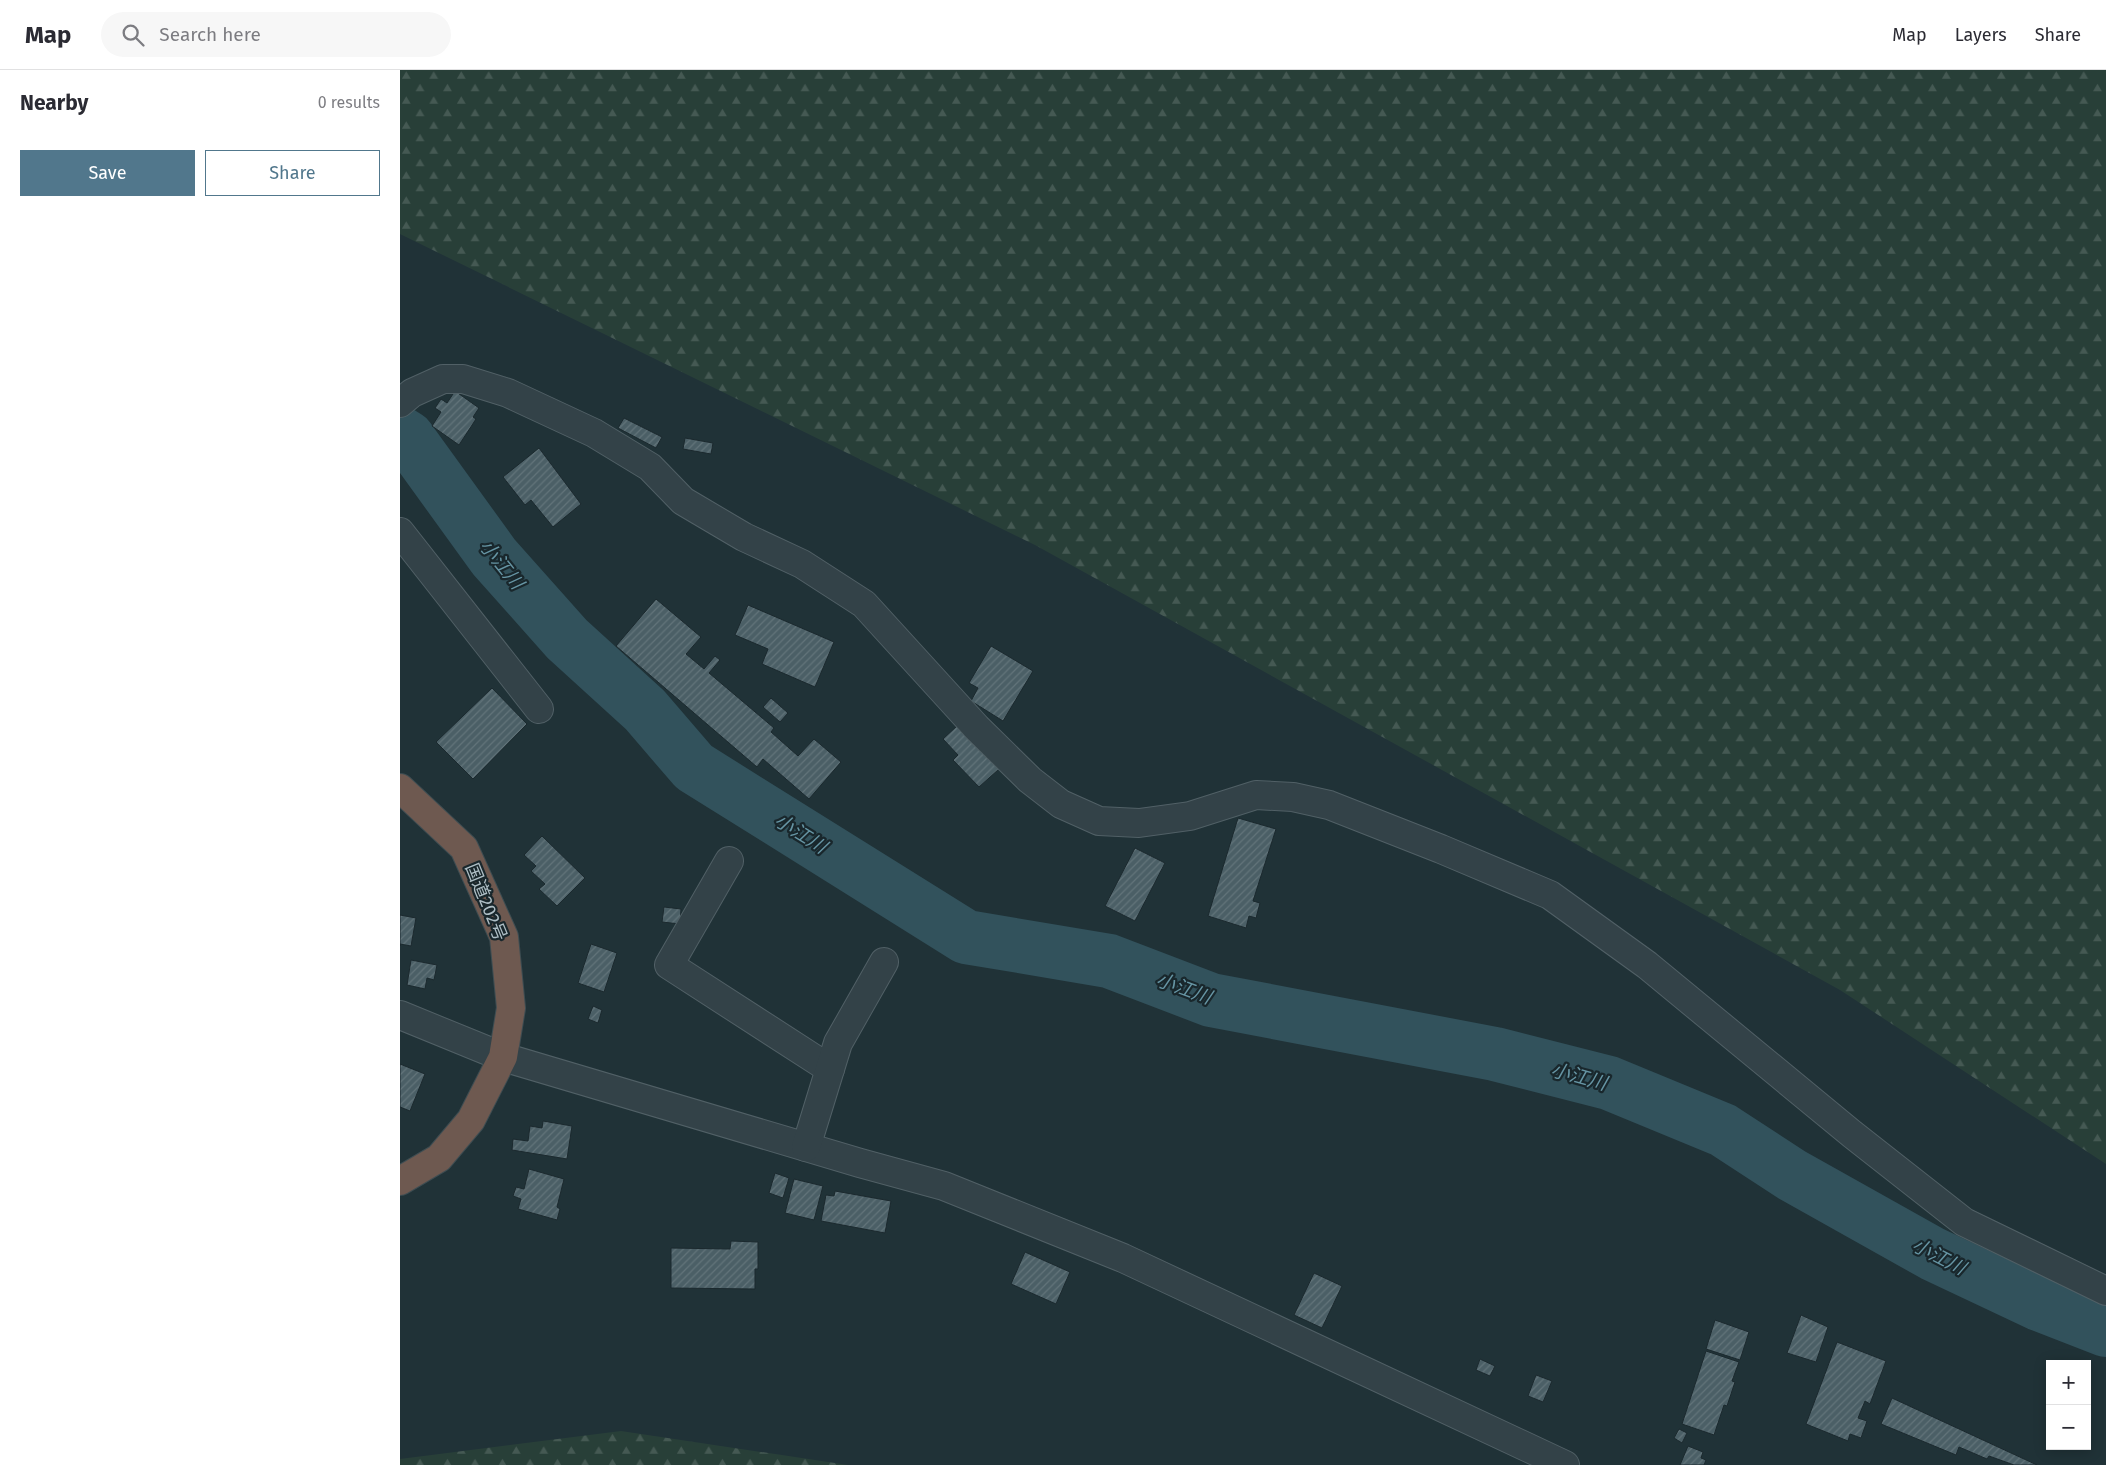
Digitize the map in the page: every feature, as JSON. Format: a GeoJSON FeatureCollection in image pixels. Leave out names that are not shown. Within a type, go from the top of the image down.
{"type":"FeatureCollection","features":[{"type":"Feature","properties":{"kind":"highway","name":"国道202号"},"geometry":{"type":"LineString","coordinates":[[400,788],[464,848],[504,937],[511,1008],[502,1057],[471,1120],[439,1158],[400,1181]]}},
{"type":"Feature","properties":{"kind":"street"},"geometry":{"type":"LineString","coordinates":[[406,398],[444,379],[464,379],[508,392],[594,433],[650,467],[683,501],[744,536],[802,564],[864,604],[976,728],[1030,780],[1061,804],[1099,821],[1139,823],[1190,816],[1256,795],[1292,797],[1329,805],[1550,895],[1648,965],[1852,1134],[1964,1222],[2106,1291]]}},
{"type":"Feature","properties":{"kind":"street"},"geometry":{"type":"LineString","coordinates":[[400,532],[539,709]]}},
{"type":"Feature","properties":{"kind":"street"},"geometry":{"type":"LineString","coordinates":[[729,861],[670,965],[830,1069]]}},
{"type":"Feature","properties":{"kind":"street"},"geometry":{"type":"LineString","coordinates":[[806,1147],[838,1042],[884,962]]}},
{"type":"Feature","properties":{"kind":"street"},"geometry":{"type":"LineString","coordinates":[[400,1015],[502,1057],[944,1186],[1123,1258],[1565,1465]]}},
{"type":"Feature","properties":{"kind":"green space"},"geometry":{"type":"Polygon","coordinates":[[[400,70],[2106,70],[2106,1164],[1840,990],[1035,545],[400,234],[400,70]]]}},
{"type":"Feature","properties":{"kind":"green space"},"geometry":{"type":"Polygon","coordinates":[[[621,1431],[848,1465],[400,1465],[400,1459],[621,1431]]]}},
{"type":"Feature","properties":{"kind":"building"},"geometry":{"type":"Polygon","coordinates":[[[455,391],[479,408],[473,417],[476,419],[459,445],[432,426],[441,412],[435,408],[441,399],[447,403],[455,391]]]}},
{"type":"Feature","properties":{"kind":"building"},"geometry":{"type":"Polygon","coordinates":[[[624,418],[662,437],[656,448],[618,428],[624,418]]]}},
{"type":"Feature","properties":{"kind":"building"},"geometry":{"type":"Polygon","coordinates":[[[685,438],[713,443],[711,454],[683,449],[685,438]]]}},
{"type":"Feature","properties":{"kind":"building"},"geometry":{"type":"Polygon","coordinates":[[[539,448],[581,504],[553,527],[531,500],[525,505],[503,477],[539,448]]]}},
{"type":"Feature","properties":{"kind":"building"},"geometry":{"type":"Polygon","coordinates":[[[656,599],[701,637],[686,654],[704,669],[715,656],[720,660],[709,673],[774,728],[771,732],[798,756],[814,739],[841,762],[809,799],[763,759],[757,767],[616,646],[656,599]]]}},
{"type":"Feature","properties":{"kind":"building"},"geometry":{"type":"Polygon","coordinates":[[[748,605],[834,642],[815,687],[762,664],[768,649],[735,635],[748,605]]]}},
{"type":"Feature","properties":{"kind":"building"},"geometry":{"type":"Polygon","coordinates":[[[991,646],[1033,671],[1003,721],[971,701],[978,688],[969,683],[991,646]]]}},
{"type":"Feature","properties":{"kind":"building"},"geometry":{"type":"Polygon","coordinates":[[[492,688],[527,724],[473,779],[436,742],[492,688]]]}},
{"type":"Feature","properties":{"kind":"building"},"geometry":{"type":"Polygon","coordinates":[[[771,698],[788,713],[780,722],[763,707],[771,698]]]}},
{"type":"Feature","properties":{"kind":"building"},"geometry":{"type":"Polygon","coordinates":[[[958,725],[999,769],[979,787],[953,760],[958,755],[943,739],[958,725]]]}},
{"type":"Feature","properties":{"kind":"building"},"geometry":{"type":"Polygon","coordinates":[[[1238,818],[1276,829],[1253,901],[1260,903],[1256,918],[1249,916],[1246,928],[1208,916],[1238,818]]]}},
{"type":"Feature","properties":{"kind":"building"},"geometry":{"type":"Polygon","coordinates":[[[542,836],[585,878],[557,906],[539,889],[545,884],[531,871],[536,866],[524,855],[542,836]]]}},
{"type":"Feature","properties":{"kind":"building"},"geometry":{"type":"Polygon","coordinates":[[[1135,848],[1165,863],[1135,921],[1105,906],[1135,848]]]}},
{"type":"Feature","properties":{"kind":"building"},"geometry":{"type":"Polygon","coordinates":[[[664,907],[681,909],[680,924],[662,922],[664,907]]]}},
{"type":"Feature","properties":{"kind":"building"},"geometry":{"type":"Polygon","coordinates":[[[400,915],[416,918],[411,946],[400,944],[400,915]]]}},
{"type":"Feature","properties":{"kind":"building"},"geometry":{"type":"Polygon","coordinates":[[[591,944],[617,953],[604,992],[578,983],[591,944]]]}},
{"type":"Feature","properties":{"kind":"building"},"geometry":{"type":"Polygon","coordinates":[[[411,960],[437,965],[434,980],[427,978],[425,989],[407,985],[411,960]]]}},
{"type":"Feature","properties":{"kind":"building"},"geometry":{"type":"Polygon","coordinates":[[[593,1006],[602,1010],[598,1023],[588,1019],[593,1006]]]}},
{"type":"Feature","properties":{"kind":"building"},"geometry":{"type":"Polygon","coordinates":[[[400,1064],[425,1074],[410,1111],[400,1107],[400,1064]]]}},
{"type":"Feature","properties":{"kind":"building"},"geometry":{"type":"Polygon","coordinates":[[[543,1121],[572,1126],[567,1159],[512,1150],[513,1139],[528,1141],[530,1126],[542,1128],[543,1121]]]}},
{"type":"Feature","properties":{"kind":"building"},"geometry":{"type":"Polygon","coordinates":[[[529,1169],[564,1179],[557,1207],[560,1209],[557,1220],[518,1209],[521,1199],[513,1196],[516,1187],[524,1189],[529,1169]]]}},
{"type":"Feature","properties":{"kind":"building"},"geometry":{"type":"Polygon","coordinates":[[[775,1173],[789,1178],[783,1198],[769,1193],[775,1173]]]}},
{"type":"Feature","properties":{"kind":"building"},"geometry":{"type":"Polygon","coordinates":[[[794,1179],[823,1186],[814,1220],[785,1213],[794,1179]]]}},
{"type":"Feature","properties":{"kind":"building"},"geometry":{"type":"Polygon","coordinates":[[[835,1191],[891,1201],[885,1233],[821,1221],[826,1195],[834,1196],[835,1191]]]}},
{"type":"Feature","properties":{"kind":"building"},"geometry":{"type":"Polygon","coordinates":[[[731,1241],[758,1242],[758,1269],[755,1269],[755,1289],[671,1288],[671,1248],[730,1249],[731,1241]]]}},
{"type":"Feature","properties":{"kind":"building"},"geometry":{"type":"Polygon","coordinates":[[[1025,1252],[1070,1272],[1056,1304],[1011,1284],[1025,1252]]]}},
{"type":"Feature","properties":{"kind":"building"},"geometry":{"type":"Polygon","coordinates":[[[1314,1273],[1342,1286],[1322,1328],[1294,1315],[1314,1273]]]}},
{"type":"Feature","properties":{"kind":"building"},"geometry":{"type":"Polygon","coordinates":[[[1801,1315],[1828,1327],[1816,1362],[1787,1353],[1801,1315]]]}},
{"type":"Feature","properties":{"kind":"building"},"geometry":{"type":"Polygon","coordinates":[[[1715,1320],[1749,1332],[1740,1360],[1706,1349],[1715,1320]]]}},
{"type":"Feature","properties":{"kind":"building"},"geometry":{"type":"Polygon","coordinates":[[[1837,1342],[1886,1361],[1870,1404],[1865,1401],[1858,1418],[1867,1421],[1861,1438],[1850,1434],[1848,1441],[1806,1424],[1837,1342]]]}},
{"type":"Feature","properties":{"kind":"building"},"geometry":{"type":"Polygon","coordinates":[[[1706,1351],[1739,1362],[1732,1381],[1735,1382],[1727,1406],[1724,1405],[1714,1435],[1682,1424],[1706,1351]]]}},
{"type":"Feature","properties":{"kind":"building"},"geometry":{"type":"Polygon","coordinates":[[[1480,1359],[1495,1366],[1490,1376],[1476,1370],[1480,1359]]]}},
{"type":"Feature","properties":{"kind":"building"},"geometry":{"type":"Polygon","coordinates":[[[1536,1375],[1552,1381],[1543,1402],[1528,1396],[1536,1375]]]}},
{"type":"Feature","properties":{"kind":"building"},"geometry":{"type":"Polygon","coordinates":[[[1892,1398],[2037,1465],[2014,1465],[1989,1456],[1987,1459],[1959,1447],[1956,1455],[1881,1424],[1892,1398]]]}},
{"type":"Feature","properties":{"kind":"building"},"geometry":{"type":"Polygon","coordinates":[[[1679,1429],[1687,1433],[1682,1443],[1674,1438],[1679,1429]]]}},
{"type":"Feature","properties":{"kind":"building"},"geometry":{"type":"Polygon","coordinates":[[[1688,1446],[1703,1452],[1701,1458],[1706,1460],[1704,1465],[1680,1465],[1688,1446]]]}},
{"type":"Feature","properties":{"kind":"waterway","name":"小江川"},"geometry":{"type":"LineString","coordinates":[[400,433],[408,438],[494,557],[567,639],[645,710],[694,767],[966,937],[1109,961],[1211,1000],[1495,1054],[1609,1083],[1723,1130],[1792,1175],[1933,1254],[2039,1304],[2106,1330]]}}]}
